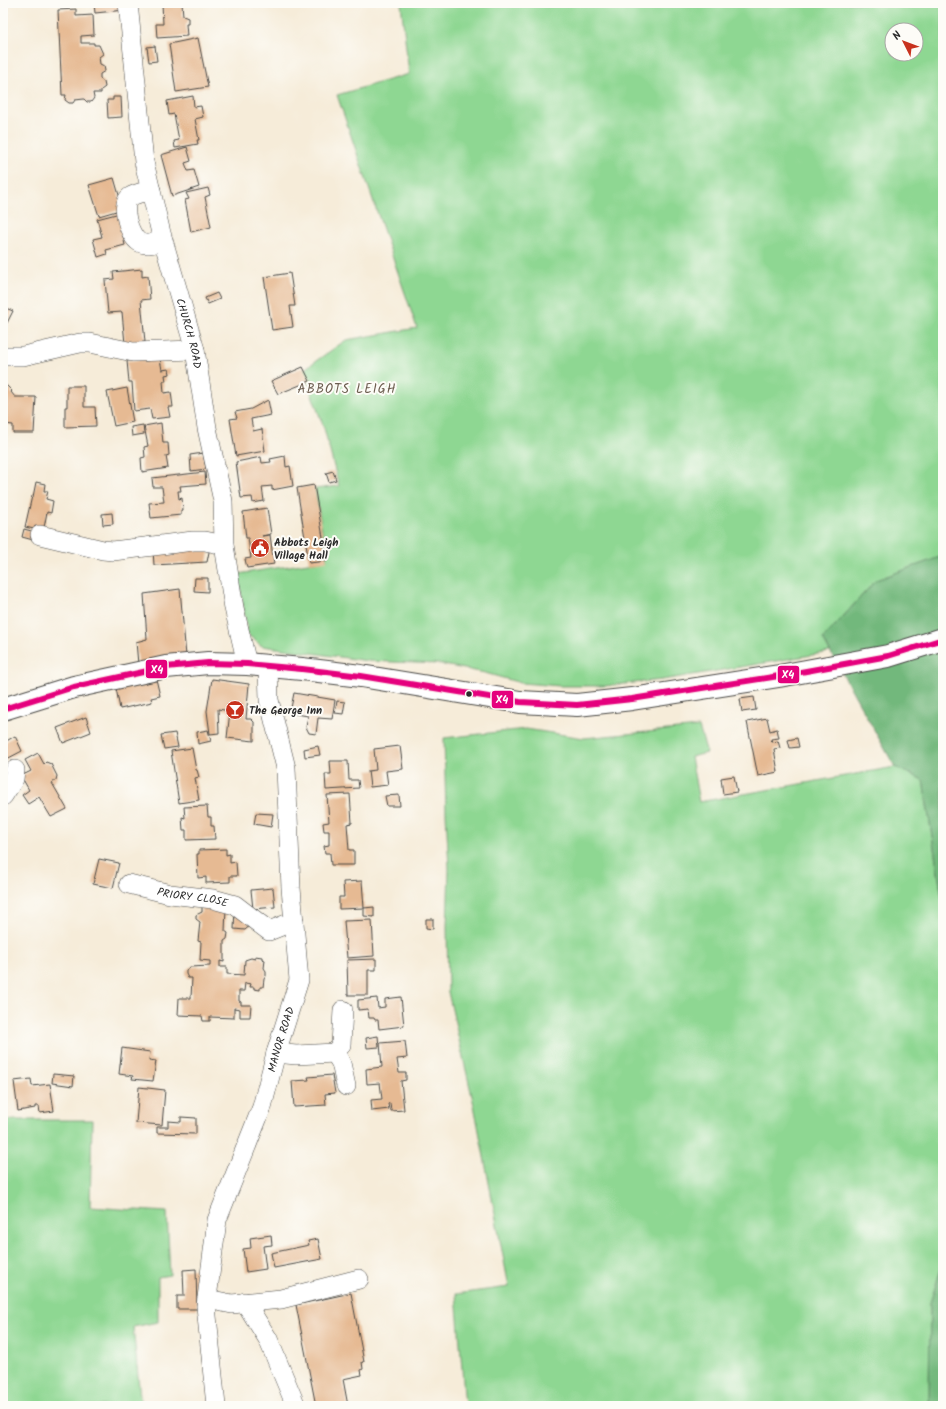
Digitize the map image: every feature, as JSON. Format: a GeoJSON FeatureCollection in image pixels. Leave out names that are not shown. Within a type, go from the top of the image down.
{"type":"FeatureCollection","features":[{"type":"Feature","properties":{"kind":"main road"},"geometry":{"type":"LineString","coordinates":[[3,709],[74,687],[166,667],[182,670],[208,663],[247,664],[361,676],[520,702],[577,705],[632,699],[779,676],[888,656],[943,639]]}},
{"type":"Feature","properties":{"kind":"street","name":"CHURCH ROAD"},"geometry":{"type":"LineString","coordinates":[[128,3],[144,162],[163,241],[195,350],[207,428],[223,501],[224,545],[234,608],[247,664]]}},
{"type":"Feature","properties":{"kind":"street"},"geometry":{"type":"LineString","coordinates":[[151,190],[129,198],[124,210],[133,237],[140,243],[163,241]]}},
{"type":"Feature","properties":{"kind":"street"},"geometry":{"type":"LineString","coordinates":[[3,356],[23,356],[80,343],[90,343],[133,352],[195,350]]}},
{"type":"Feature","properties":{"kind":"street"},"geometry":{"type":"LineString","coordinates":[[40,536],[113,551],[192,541],[205,541],[224,545]]}},
{"type":"Feature","properties":{"kind":"street","name":"MANOR ROAD"},"geometry":{"type":"LineString","coordinates":[[216,1406],[206,1306],[217,1220],[262,1107],[276,1053],[299,980],[291,888],[286,768],[270,700],[268,666]]}},
{"type":"Feature","properties":{"kind":"street"},"geometry":{"type":"LineString","coordinates":[[3,796],[14,779],[14,770]]}},
{"type":"Feature","properties":{"kind":"street","name":"PRIORY CLOSE"},"geometry":{"type":"LineString","coordinates":[[130,884],[170,894],[213,899],[235,905],[269,931],[294,921]]}},
{"type":"Feature","properties":{"kind":"street"},"geometry":{"type":"LineString","coordinates":[[335,1053],[341,1045],[343,1010]]}},
{"type":"Feature","properties":{"kind":"street"},"geometry":{"type":"LineString","coordinates":[[276,1053],[296,1055],[335,1053]]}},
{"type":"Feature","properties":{"kind":"street"},"geometry":{"type":"LineString","coordinates":[[335,1053],[341,1062],[346,1086]]}},
{"type":"Feature","properties":{"kind":"street"},"geometry":{"type":"LineString","coordinates":[[208,1299],[232,1304],[281,1299],[359,1279]]}},
{"type":"Feature","properties":{"kind":"street"},"geometry":{"type":"LineString","coordinates":[[245,1302],[268,1339],[296,1406]]}},
{"type":"Feature","properties":{"kind":"green space"},"geometry":{"type":"Polygon","coordinates":[[[401,3],[943,3],[943,556],[876,580],[823,639],[830,652],[662,680],[605,686],[560,686],[521,683],[485,673],[439,664],[368,661],[262,646],[248,635],[238,574],[327,560],[315,489],[339,486],[324,428],[303,370],[346,340],[417,328],[337,95],[409,74],[401,3]]]}},
{"type":"Feature","properties":{"kind":"green space"},"geometry":{"type":"Polygon","coordinates":[[[943,556],[943,904],[923,780],[895,767],[823,639],[876,580],[943,556]]]}},
{"type":"Feature","properties":{"kind":"green space"},"geometry":{"type":"Polygon","coordinates":[[[699,727],[707,753],[691,757],[699,802],[895,767],[923,780],[943,904],[943,1263],[930,1303],[929,1406],[465,1406],[456,1294],[509,1287],[474,1105],[448,992],[447,926],[449,869],[444,738],[526,729],[584,738],[699,727]]]}},
{"type":"Feature","properties":{"kind":"green space"},"geometry":{"type":"Polygon","coordinates":[[[3,1120],[92,1120],[90,1207],[167,1212],[170,1275],[158,1277],[158,1322],[133,1327],[141,1406],[3,1406],[3,1120]]]}},
{"type":"Feature","properties":{"kind":"green space"},"geometry":{"type":"Polygon","coordinates":[[[943,1263],[943,1406],[929,1406],[930,1303],[943,1263]]]}},
{"type":"Feature","properties":{"kind":"building"},"geometry":{"type":"Polygon","coordinates":[[[94,3],[124,3],[125,10],[95,13],[94,3]]]}},
{"type":"Feature","properties":{"kind":"building"},"geometry":{"type":"Polygon","coordinates":[[[162,3],[182,3],[183,16],[188,18],[188,24],[186,24],[187,36],[157,38],[156,24],[163,24],[162,3]]]}},
{"type":"Feature","properties":{"kind":"building"},"geometry":{"type":"Polygon","coordinates":[[[76,9],[76,16],[93,15],[94,35],[81,36],[81,43],[94,43],[94,45],[99,45],[103,54],[99,57],[100,64],[104,66],[105,71],[100,74],[100,79],[104,82],[105,87],[101,90],[101,93],[93,93],[94,98],[91,102],[87,102],[84,99],[75,100],[73,103],[69,103],[65,100],[66,95],[62,95],[58,10],[76,9]]]}},
{"type":"Feature","properties":{"kind":"building"},"geometry":{"type":"Polygon","coordinates":[[[198,38],[208,87],[176,92],[169,44],[198,38]]]}},
{"type":"Feature","properties":{"kind":"building"},"geometry":{"type":"Polygon","coordinates":[[[155,46],[157,61],[149,62],[147,47],[155,46]]]}},
{"type":"Feature","properties":{"kind":"building"},"geometry":{"type":"Polygon","coordinates":[[[193,96],[194,107],[201,106],[203,117],[195,119],[199,140],[197,140],[198,144],[175,148],[174,141],[179,140],[174,114],[169,115],[167,101],[193,96]]]}},
{"type":"Feature","properties":{"kind":"building"},"geometry":{"type":"Polygon","coordinates":[[[113,97],[121,97],[122,117],[108,118],[107,100],[113,100],[113,97]]]}},
{"type":"Feature","properties":{"kind":"building"},"geometry":{"type":"Polygon","coordinates":[[[187,147],[191,161],[185,163],[188,171],[194,170],[199,187],[172,196],[161,155],[187,147]]]}},
{"type":"Feature","properties":{"kind":"building"},"geometry":{"type":"Polygon","coordinates":[[[114,178],[123,209],[99,216],[89,185],[114,178]]]}},
{"type":"Feature","properties":{"kind":"building"},"geometry":{"type":"Polygon","coordinates":[[[208,188],[210,195],[205,197],[211,227],[191,232],[185,200],[189,199],[186,193],[208,188]]]}},
{"type":"Feature","properties":{"kind":"building"},"geometry":{"type":"Polygon","coordinates":[[[120,213],[125,245],[106,250],[107,254],[98,257],[93,239],[102,237],[97,219],[120,213]]]}},
{"type":"Feature","properties":{"kind":"building"},"geometry":{"type":"Polygon","coordinates":[[[142,269],[142,277],[148,276],[150,299],[141,300],[145,342],[125,344],[122,312],[108,313],[105,280],[114,279],[113,272],[142,269]]]}},
{"type":"Feature","properties":{"kind":"building"},"geometry":{"type":"Polygon","coordinates":[[[290,273],[295,306],[290,306],[293,327],[272,330],[264,277],[290,273]]]}},
{"type":"Feature","properties":{"kind":"building"},"geometry":{"type":"Polygon","coordinates":[[[217,293],[220,299],[208,304],[205,298],[217,293]]]}},
{"type":"Feature","properties":{"kind":"building"},"geometry":{"type":"Polygon","coordinates":[[[3,307],[13,311],[7,323],[3,321],[3,307]]]}},
{"type":"Feature","properties":{"kind":"building"},"geometry":{"type":"Polygon","coordinates":[[[145,359],[145,361],[160,359],[162,370],[169,369],[170,374],[165,375],[166,381],[163,381],[164,393],[171,392],[173,407],[168,407],[170,417],[152,419],[150,409],[134,411],[132,382],[129,382],[127,361],[145,359]]]}},
{"type":"Feature","properties":{"kind":"building"},"geometry":{"type":"Polygon","coordinates":[[[303,367],[310,381],[278,394],[271,381],[303,367]]]}},
{"type":"Feature","properties":{"kind":"building"},"geometry":{"type":"Polygon","coordinates":[[[3,383],[12,391],[11,392],[15,397],[36,397],[34,433],[13,433],[13,425],[5,424],[6,427],[3,427],[3,383]]]}},
{"type":"Feature","properties":{"kind":"building"},"geometry":{"type":"Polygon","coordinates":[[[67,386],[84,386],[84,407],[95,407],[96,426],[65,427],[67,386]]]}},
{"type":"Feature","properties":{"kind":"building"},"geometry":{"type":"Polygon","coordinates":[[[127,388],[133,422],[114,426],[107,392],[127,388]]]}},
{"type":"Feature","properties":{"kind":"building"},"geometry":{"type":"Polygon","coordinates":[[[268,400],[271,415],[251,419],[253,431],[262,429],[265,451],[236,456],[230,419],[237,418],[235,412],[251,409],[268,400]]]}},
{"type":"Feature","properties":{"kind":"building"},"geometry":{"type":"Polygon","coordinates":[[[161,423],[163,443],[168,443],[169,455],[166,456],[168,468],[142,472],[141,458],[145,457],[144,447],[148,446],[144,426],[161,423]]]}},
{"type":"Feature","properties":{"kind":"building"},"geometry":{"type":"Polygon","coordinates":[[[143,425],[144,434],[132,436],[131,427],[143,425]]]}},
{"type":"Feature","properties":{"kind":"building"},"geometry":{"type":"Polygon","coordinates":[[[203,453],[206,469],[191,471],[190,455],[203,453]]]}},
{"type":"Feature","properties":{"kind":"building"},"geometry":{"type":"Polygon","coordinates":[[[285,456],[286,467],[290,466],[293,486],[272,490],[272,486],[262,487],[264,501],[253,503],[252,497],[241,498],[236,462],[261,457],[262,463],[271,462],[270,459],[285,456]]]}},
{"type":"Feature","properties":{"kind":"building"},"geometry":{"type":"Polygon","coordinates":[[[333,471],[336,480],[329,482],[326,473],[333,471]]]}},
{"type":"Feature","properties":{"kind":"building"},"geometry":{"type":"Polygon","coordinates":[[[205,472],[206,484],[180,486],[181,491],[178,491],[179,499],[182,498],[183,510],[181,510],[181,515],[151,518],[149,503],[164,502],[162,487],[153,487],[152,478],[205,472]]]}},
{"type":"Feature","properties":{"kind":"building"},"geometry":{"type":"Polygon","coordinates":[[[36,482],[45,484],[44,491],[48,491],[46,499],[53,501],[51,513],[47,512],[44,528],[35,526],[34,529],[25,527],[36,482]]]}},
{"type":"Feature","properties":{"kind":"building"},"geometry":{"type":"Polygon","coordinates":[[[314,485],[327,561],[309,563],[297,488],[314,485]]]}},
{"type":"Feature","properties":{"kind":"building"},"geometry":{"type":"Polygon","coordinates":[[[267,508],[271,534],[262,536],[270,535],[274,564],[247,568],[245,559],[251,558],[248,538],[246,538],[243,512],[267,508]]]}},
{"type":"Feature","properties":{"kind":"building"},"geometry":{"type":"Polygon","coordinates":[[[112,513],[113,524],[103,525],[102,514],[112,513]]]}},
{"type":"Feature","properties":{"kind":"building"},"geometry":{"type":"Polygon","coordinates":[[[24,529],[35,532],[33,540],[22,537],[24,529]]]}},
{"type":"Feature","properties":{"kind":"building"},"geometry":{"type":"Polygon","coordinates":[[[210,547],[207,562],[154,565],[153,550],[210,547]]]}},
{"type":"Feature","properties":{"kind":"building"},"geometry":{"type":"Polygon","coordinates":[[[195,578],[208,578],[208,592],[194,591],[195,578]]]}},
{"type":"Feature","properties":{"kind":"building"},"geometry":{"type":"Polygon","coordinates":[[[180,589],[186,656],[138,664],[136,642],[147,639],[144,594],[180,589]]]}},
{"type":"Feature","properties":{"kind":"building"},"geometry":{"type":"Polygon","coordinates":[[[156,679],[160,696],[151,698],[152,702],[120,709],[116,688],[156,679]]]}},
{"type":"Feature","properties":{"kind":"building","name":"The George Inn"},"geometry":{"type":"Polygon","coordinates":[[[212,679],[249,684],[246,719],[251,719],[254,722],[254,741],[227,738],[230,711],[218,709],[219,733],[210,734],[207,711],[212,679]]]}},
{"type":"Feature","properties":{"kind":"building"},"geometry":{"type":"Polygon","coordinates":[[[294,693],[335,700],[332,719],[318,718],[316,734],[309,733],[306,727],[308,716],[290,713],[294,693]]]}},
{"type":"Feature","properties":{"kind":"building"},"geometry":{"type":"Polygon","coordinates":[[[754,697],[756,710],[742,712],[740,699],[754,697]]]}},
{"type":"Feature","properties":{"kind":"building"},"geometry":{"type":"Polygon","coordinates":[[[337,701],[345,702],[343,714],[335,713],[337,701]]]}},
{"type":"Feature","properties":{"kind":"building"},"geometry":{"type":"Polygon","coordinates":[[[86,717],[91,732],[63,743],[57,728],[86,717]]]}},
{"type":"Feature","properties":{"kind":"building"},"geometry":{"type":"Polygon","coordinates":[[[767,718],[770,731],[777,729],[779,738],[771,739],[772,742],[778,741],[780,748],[774,749],[778,772],[758,776],[747,722],[767,718]]]}},
{"type":"Feature","properties":{"kind":"building"},"geometry":{"type":"Polygon","coordinates":[[[208,730],[211,741],[198,744],[197,732],[208,730]]]}},
{"type":"Feature","properties":{"kind":"building"},"geometry":{"type":"Polygon","coordinates":[[[175,733],[178,747],[164,749],[161,735],[175,733]]]}},
{"type":"Feature","properties":{"kind":"building"},"geometry":{"type":"Polygon","coordinates":[[[15,736],[22,751],[3,761],[3,743],[15,736]]]}},
{"type":"Feature","properties":{"kind":"building"},"geometry":{"type":"Polygon","coordinates":[[[797,738],[799,747],[790,748],[788,740],[797,738]]]}},
{"type":"Feature","properties":{"kind":"building"},"geometry":{"type":"Polygon","coordinates":[[[318,746],[320,755],[305,757],[304,749],[318,746]]]}},
{"type":"Feature","properties":{"kind":"building"},"geometry":{"type":"Polygon","coordinates":[[[400,746],[403,769],[386,771],[388,785],[370,787],[368,771],[376,770],[374,749],[400,746]]]}},
{"type":"Feature","properties":{"kind":"building"},"geometry":{"type":"Polygon","coordinates":[[[192,748],[196,770],[199,777],[195,778],[199,800],[179,803],[171,751],[192,748]]]}},
{"type":"Feature","properties":{"kind":"building"},"geometry":{"type":"Polygon","coordinates":[[[38,753],[44,764],[46,762],[51,764],[57,776],[56,780],[52,783],[67,809],[51,817],[39,797],[28,804],[22,795],[29,790],[21,776],[31,771],[25,760],[38,753]]]}},
{"type":"Feature","properties":{"kind":"building"},"geometry":{"type":"Polygon","coordinates":[[[330,761],[348,761],[349,780],[358,780],[359,788],[326,790],[325,774],[331,774],[330,761]]]}},
{"type":"Feature","properties":{"kind":"building"},"geometry":{"type":"Polygon","coordinates":[[[734,776],[737,792],[723,794],[721,778],[734,776]]]}},
{"type":"Feature","properties":{"kind":"building"},"geometry":{"type":"Polygon","coordinates":[[[350,794],[352,823],[347,824],[349,850],[354,850],[354,865],[331,865],[330,853],[325,853],[324,846],[329,845],[329,831],[324,831],[323,823],[329,822],[327,795],[350,794]]]}},
{"type":"Feature","properties":{"kind":"building"},"geometry":{"type":"Polygon","coordinates":[[[399,795],[400,806],[387,806],[385,796],[399,795]]]}},
{"type":"Feature","properties":{"kind":"building"},"geometry":{"type":"Polygon","coordinates":[[[207,806],[208,817],[211,817],[211,826],[214,826],[215,839],[186,840],[186,830],[183,830],[182,817],[185,818],[184,807],[207,806]]]}},
{"type":"Feature","properties":{"kind":"building"},"geometry":{"type":"Polygon","coordinates":[[[256,813],[273,814],[271,827],[254,824],[256,813]]]}},
{"type":"Feature","properties":{"kind":"building"},"geometry":{"type":"Polygon","coordinates":[[[226,849],[226,855],[230,854],[230,863],[236,862],[237,876],[230,876],[230,882],[206,883],[206,877],[198,878],[197,854],[199,854],[199,850],[226,849]]]}},
{"type":"Feature","properties":{"kind":"building"},"geometry":{"type":"Polygon","coordinates":[[[99,859],[119,863],[113,888],[93,884],[99,859]]]}},
{"type":"Feature","properties":{"kind":"building"},"geometry":{"type":"Polygon","coordinates":[[[362,881],[364,908],[339,909],[339,897],[344,897],[343,882],[362,881]]]}},
{"type":"Feature","properties":{"kind":"building"},"geometry":{"type":"Polygon","coordinates":[[[273,888],[275,907],[253,909],[251,890],[273,888]]]}},
{"type":"Feature","properties":{"kind":"building"},"geometry":{"type":"Polygon","coordinates":[[[202,904],[226,908],[225,931],[228,933],[227,939],[224,941],[224,962],[220,961],[220,967],[227,967],[227,974],[244,975],[245,960],[251,958],[255,959],[255,956],[262,957],[262,959],[265,960],[264,968],[266,971],[266,976],[263,987],[260,987],[260,990],[254,989],[254,987],[250,987],[251,984],[245,983],[244,991],[239,991],[239,1001],[241,1002],[241,1005],[251,1005],[250,1017],[240,1017],[240,1009],[234,1008],[234,1018],[210,1017],[210,1021],[203,1021],[202,1016],[178,1015],[179,998],[191,998],[192,978],[188,978],[186,970],[190,967],[210,966],[210,961],[200,960],[201,942],[198,941],[200,922],[196,919],[196,915],[202,912],[202,904]]]}},
{"type":"Feature","properties":{"kind":"building"},"geometry":{"type":"Polygon","coordinates":[[[374,907],[374,917],[364,916],[364,908],[374,907]]]}},
{"type":"Feature","properties":{"kind":"building"},"geometry":{"type":"Polygon","coordinates":[[[235,909],[252,924],[245,930],[234,929],[235,909]]]}},
{"type":"Feature","properties":{"kind":"building"},"geometry":{"type":"Polygon","coordinates":[[[426,919],[433,919],[433,929],[426,928],[426,919]]]}},
{"type":"Feature","properties":{"kind":"building"},"geometry":{"type":"Polygon","coordinates":[[[372,920],[374,956],[347,958],[344,921],[372,920]]]}},
{"type":"Feature","properties":{"kind":"building"},"geometry":{"type":"Polygon","coordinates":[[[376,959],[376,970],[368,970],[368,995],[348,995],[347,960],[376,959]]]}},
{"type":"Feature","properties":{"kind":"building"},"geometry":{"type":"Polygon","coordinates":[[[401,997],[404,1026],[379,1029],[378,1020],[369,1018],[368,1009],[358,1010],[358,1000],[377,998],[378,1008],[385,1007],[385,999],[401,997]]]}},
{"type":"Feature","properties":{"kind":"building"},"geometry":{"type":"Polygon","coordinates":[[[378,1036],[379,1047],[367,1048],[366,1038],[378,1036]]]}},
{"type":"Feature","properties":{"kind":"building"},"geometry":{"type":"Polygon","coordinates":[[[405,1041],[407,1058],[397,1059],[399,1073],[406,1073],[406,1080],[401,1081],[404,1110],[391,1111],[390,1103],[388,1104],[389,1109],[372,1111],[371,1100],[382,1099],[380,1083],[367,1084],[366,1069],[382,1067],[380,1043],[405,1041]]]}},
{"type":"Feature","properties":{"kind":"building"},"geometry":{"type":"Polygon","coordinates":[[[122,1048],[150,1052],[149,1060],[156,1061],[153,1081],[132,1079],[133,1076],[119,1074],[122,1048]]]}},
{"type":"Feature","properties":{"kind":"building"},"geometry":{"type":"Polygon","coordinates":[[[53,1074],[74,1076],[73,1086],[52,1083],[53,1074]]]}},
{"type":"Feature","properties":{"kind":"building"},"geometry":{"type":"Polygon","coordinates":[[[332,1075],[335,1093],[325,1094],[326,1105],[294,1107],[292,1081],[309,1080],[308,1077],[332,1075]]]}},
{"type":"Feature","properties":{"kind":"building"},"geometry":{"type":"Polygon","coordinates":[[[31,1079],[32,1086],[50,1084],[54,1111],[40,1113],[39,1106],[35,1106],[35,1108],[18,1111],[14,1081],[31,1079]]]}},
{"type":"Feature","properties":{"kind":"building"},"geometry":{"type":"Polygon","coordinates":[[[139,1087],[165,1090],[162,1125],[136,1123],[139,1087]]]}},
{"type":"Feature","properties":{"kind":"building"},"geometry":{"type":"Polygon","coordinates":[[[181,1117],[196,1118],[196,1134],[157,1133],[157,1127],[168,1127],[168,1121],[181,1122],[181,1117]]]}},
{"type":"Feature","properties":{"kind":"building"},"geometry":{"type":"Polygon","coordinates":[[[271,1235],[272,1245],[263,1246],[266,1269],[246,1272],[243,1249],[251,1248],[250,1238],[271,1235]]]}},
{"type":"Feature","properties":{"kind":"building"},"geometry":{"type":"Polygon","coordinates":[[[318,1239],[322,1259],[274,1268],[271,1253],[309,1245],[308,1241],[318,1239]]]}},
{"type":"Feature","properties":{"kind":"building"},"geometry":{"type":"Polygon","coordinates":[[[196,1269],[197,1309],[177,1309],[177,1296],[184,1296],[183,1270],[196,1269]]]}},
{"type":"Feature","properties":{"kind":"building"},"geometry":{"type":"Polygon","coordinates":[[[351,1293],[364,1362],[362,1362],[362,1375],[343,1379],[348,1406],[316,1406],[296,1305],[351,1293]]]}},
{"type":"Feature","properties":{"kind":"transit line","name":"X4"},"geometry":{"type":"LineString","coordinates":[[3,709],[74,687],[166,667],[208,663],[247,664],[302,669],[361,676],[520,702],[577,705],[632,699],[779,676],[888,656],[943,639]]}},
{"type":"Feature","properties":{"kind":"place","name":"Abbots Leigh Village Hall"},"geometry":{"type":"Point","coordinates":[260,548]}},
{"type":"Feature","properties":{"kind":"place","name":"The George Inn"},"geometry":{"type":"Point","coordinates":[235,710]}},
{"type":"Feature","properties":{"kind":"district","name":"ABBOTS LEIGH"},"geometry":{"type":"Point","coordinates":[347,388]}}]}
